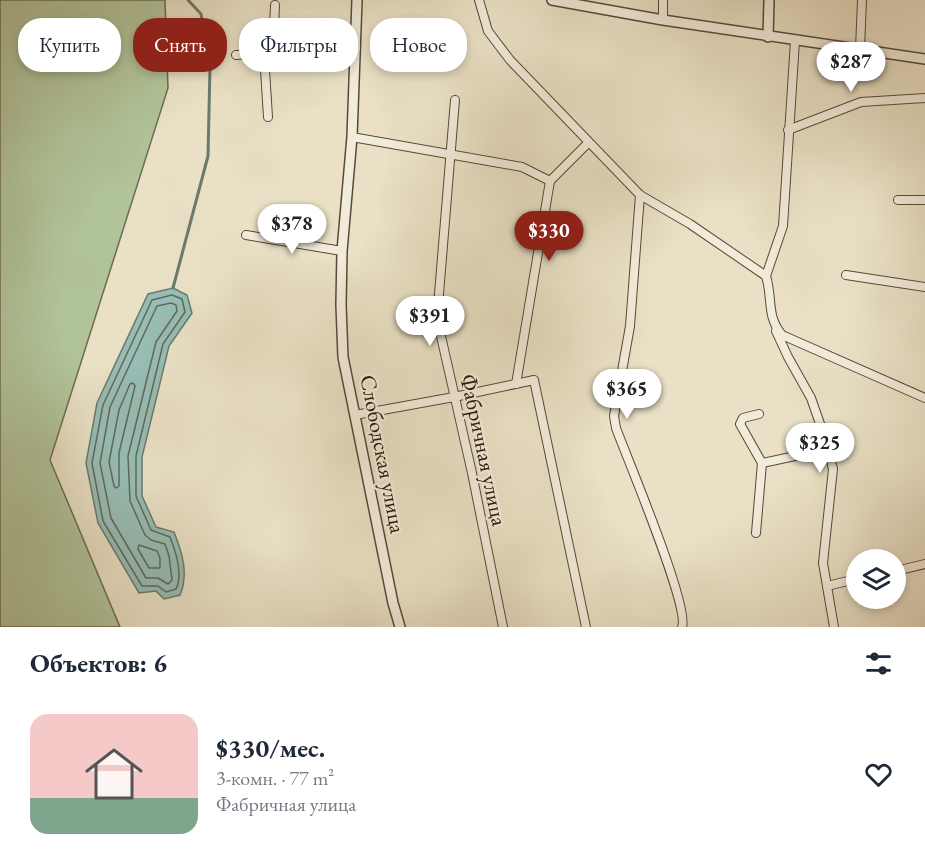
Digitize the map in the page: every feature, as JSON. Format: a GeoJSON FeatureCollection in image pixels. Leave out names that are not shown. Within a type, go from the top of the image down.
{"type":"FeatureCollection","features":[{"type":"Feature","properties":{"kind":"street","name":"Слободская улица"},"geometry":{"type":"LineString","coordinates":[[357,0],[357,18]]}},
{"type":"Feature","properties":{"kind":"street"},"geometry":{"type":"LineString","coordinates":[[479,0],[488,31],[510,60],[640,195],[690,224],[766,276],[770,288],[773,324],[811,398],[833,469],[823,563],[834,627]]}},
{"type":"Feature","properties":{"kind":"street"},"geometry":{"type":"LineString","coordinates":[[552,0],[595,4],[663,20],[768,37],[925,59]]}},
{"type":"Feature","properties":{"kind":"street"},"geometry":{"type":"LineString","coordinates":[[663,0],[663,20]]}},
{"type":"Feature","properties":{"kind":"street"},"geometry":{"type":"LineString","coordinates":[[768,37],[769,0]]}},
{"type":"Feature","properties":{"kind":"street"},"geometry":{"type":"LineString","coordinates":[[860,49],[862,0]]}},
{"type":"Feature","properties":{"kind":"street"},"geometry":{"type":"LineString","coordinates":[[274,18],[275,5]]}},
{"type":"Feature","properties":{"kind":"street"},"geometry":{"type":"LineString","coordinates":[[766,276],[783,226],[795,41]]}},
{"type":"Feature","properties":{"kind":"street"},"geometry":{"type":"LineString","coordinates":[[265,72],[268,117]]}},
{"type":"Feature","properties":{"kind":"street","name":"Слободская улица"},"geometry":{"type":"LineString","coordinates":[[355,72],[342,251],[343,357],[393,603],[400,627]]}},
{"type":"Feature","properties":{"kind":"street"},"geometry":{"type":"LineString","coordinates":[[788,130],[861,102],[925,98]]}},
{"type":"Feature","properties":{"kind":"street","name":"Фабричная улица"},"geometry":{"type":"LineString","coordinates":[[455,100],[438,323],[504,627]]}},
{"type":"Feature","properties":{"kind":"street"},"geometry":{"type":"LineString","coordinates":[[352,137],[522,167],[550,181],[588,143]]}},
{"type":"Feature","properties":{"kind":"street","name":"Фабричная улица"},"geometry":{"type":"LineString","coordinates":[[516,384],[550,181]]}},
{"type":"Feature","properties":{"kind":"street"},"geometry":{"type":"LineString","coordinates":[[640,195],[630,326],[614,416],[616,428],[668,563],[684,616],[682,627]]}},
{"type":"Feature","properties":{"kind":"street"},"geometry":{"type":"LineString","coordinates":[[898,200],[925,200]]}},
{"type":"Feature","properties":{"kind":"street"},"geometry":{"type":"LineString","coordinates":[[246,235],[342,251]]}},
{"type":"Feature","properties":{"kind":"street"},"geometry":{"type":"LineString","coordinates":[[846,274],[925,286]]}},
{"type":"Feature","properties":{"kind":"street"},"geometry":{"type":"LineString","coordinates":[[773,324],[783,334],[925,398]]}},
{"type":"Feature","properties":{"kind":"street"},"geometry":{"type":"LineString","coordinates":[[355,415],[534,380],[586,627]]}},
{"type":"Feature","properties":{"kind":"street"},"geometry":{"type":"LineString","coordinates":[[756,533],[762,463],[740,424],[743,418],[759,414]]}},
{"type":"Feature","properties":{"kind":"street"},"geometry":{"type":"LineString","coordinates":[[762,463],[828,448]]}},
{"type":"Feature","properties":{"kind":"street"},"geometry":{"type":"LineString","coordinates":[[906,568],[925,564]]}},
{"type":"Feature","properties":{"kind":"street"},"geometry":{"type":"LineString","coordinates":[[827,586],[846,581]]}},
{"type":"Feature","properties":{"kind":"green space"},"geometry":{"type":"Polygon","coordinates":[[[0,0],[165,0],[166,18],[133,18],[133,72],[167,72],[168,88],[50,460],[120,627],[0,627],[0,0]]]}},
{"type":"Feature","properties":{"kind":"water"},"geometry":{"type":"Polygon","coordinates":[[[173,288],[187,295],[192,313],[169,346],[142,457],[142,496],[156,527],[174,532],[183,563],[184,579],[180,595],[164,599],[156,591],[139,593],[98,523],[86,463],[97,403],[148,294],[173,288]]]}},
{"type":"Feature","properties":{"kind":"waterway"},"geometry":{"type":"LineString","coordinates":[[173,288],[208,156],[210,66],[201,14],[188,0]]}}]}
